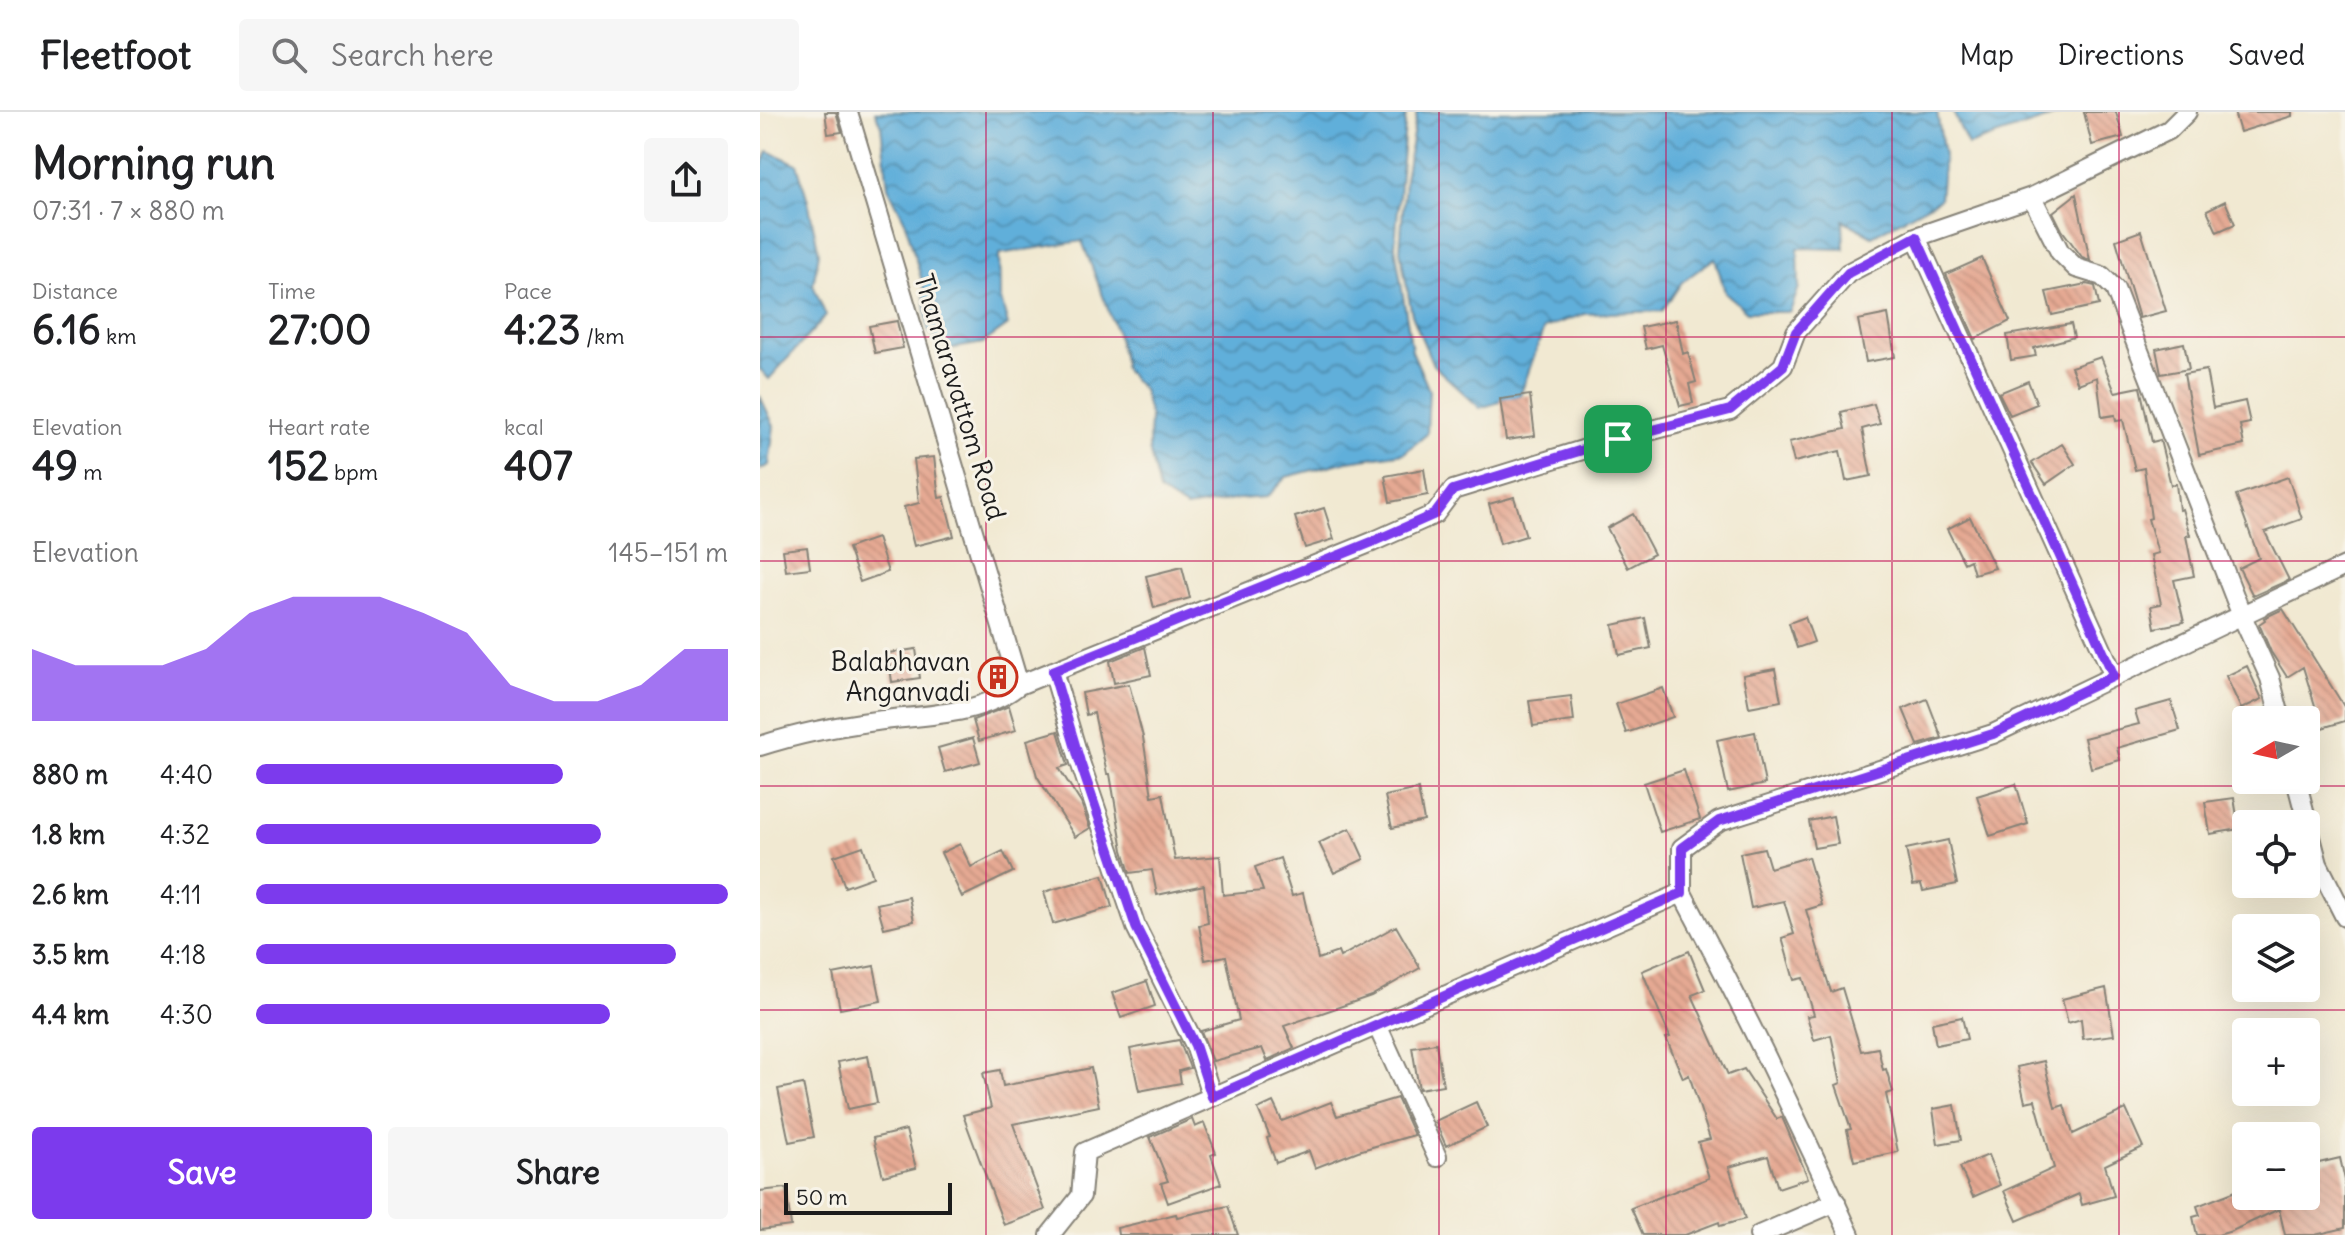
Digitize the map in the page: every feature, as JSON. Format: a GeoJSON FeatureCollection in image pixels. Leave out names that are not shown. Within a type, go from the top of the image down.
{"type":"FeatureCollection","features":[{"type":"Feature","properties":{"kind":"street","name":"Thamaravattom Road"},"geometry":{"type":"LineString","coordinates":[[848,112],[1024,684]]}},
{"type":"Feature","properties":{"kind":"street"},"geometry":{"type":"LineString","coordinates":[[760,746],[870,722],[976,708],[1003,698],[1053,671],[1435,514],[1453,490],[1618,439],[1730,410],[1783,366],[1796,332],[1848,273],[1916,237],[2032,197],[2169,130],[2187,112]]}},
{"type":"Feature","properties":{"kind":"street"},"geometry":{"type":"LineString","coordinates":[[2032,197],[2060,252],[2076,268],[2102,276],[2115,289],[2242,616],[2270,678],[2277,706]]}},
{"type":"Feature","properties":{"kind":"street"},"geometry":{"type":"LineString","coordinates":[[1916,237],[2114,676]]}},
{"type":"Feature","properties":{"kind":"street"},"geometry":{"type":"LineString","coordinates":[[1850,1235],[1730,982],[1682,893],[1682,848],[1719,821],[1993,734],[2345,566]]}},
{"type":"Feature","properties":{"kind":"street"},"geometry":{"type":"LineString","coordinates":[[1053,671],[1136,927],[1195,1045],[1212,1097]]}},
{"type":"Feature","properties":{"kind":"street"},"geometry":{"type":"LineString","coordinates":[[2300,794],[2318,864],[2345,917]]}},
{"type":"Feature","properties":{"kind":"street"},"geometry":{"type":"LineString","coordinates":[[1050,1235],[1081,1196],[1085,1152],[1682,893]]}},
{"type":"Feature","properties":{"kind":"street"},"geometry":{"type":"LineString","coordinates":[[1377,1025],[1437,1157]]}},
{"type":"Feature","properties":{"kind":"street"},"geometry":{"type":"LineString","coordinates":[[1759,1235],[1836,1202]]}},
{"type":"Feature","properties":{"kind":"water"},"geometry":{"type":"Polygon","coordinates":[[[875,112],[1406,112],[1395,246],[1412,351],[1429,390],[1427,434],[1404,453],[1348,461],[1286,477],[1267,497],[1186,508],[1159,491],[1149,449],[1150,417],[1143,390],[1125,370],[1117,333],[1082,241],[999,254],[1000,296],[1008,325],[983,343],[949,349],[928,331],[923,285],[905,221],[888,187],[881,126],[875,112]]]}},
{"type":"Feature","properties":{"kind":"water"},"geometry":{"type":"Polygon","coordinates":[[[1417,112],[1937,112],[1944,155],[1940,199],[1872,236],[1843,220],[1844,249],[1798,248],[1799,287],[1790,312],[1747,312],[1725,292],[1715,258],[1682,282],[1662,311],[1584,314],[1544,328],[1520,396],[1480,408],[1433,365],[1412,315],[1400,250],[1405,179],[1417,112]]]}},
{"type":"Feature","properties":{"kind":"water"},"geometry":{"type":"Polygon","coordinates":[[[1953,112],[2067,112],[1968,145],[1953,112]]]}},
{"type":"Feature","properties":{"kind":"water"},"geometry":{"type":"Polygon","coordinates":[[[768,151],[797,164],[819,253],[813,285],[826,316],[769,379],[760,369],[760,170],[768,151]]]}},
{"type":"Feature","properties":{"kind":"water"},"geometry":{"type":"Polygon","coordinates":[[[760,396],[774,426],[769,465],[760,470],[760,396]]]}},
{"type":"Feature","properties":{"kind":"building"},"geometry":{"type":"Polygon","coordinates":[[[825,112],[836,112],[842,132],[828,134],[825,112]]]}},
{"type":"Feature","properties":{"kind":"building"},"geometry":{"type":"Polygon","coordinates":[[[2084,112],[2116,112],[2123,137],[2092,145],[2084,112]]]}},
{"type":"Feature","properties":{"kind":"building"},"geometry":{"type":"Polygon","coordinates":[[[2234,112],[2292,112],[2292,116],[2240,132],[2234,112]]]}},
{"type":"Feature","properties":{"kind":"building"},"geometry":{"type":"Polygon","coordinates":[[[2076,194],[2090,260],[2082,257],[2053,212],[2076,194]]]}},
{"type":"Feature","properties":{"kind":"building"},"geometry":{"type":"Polygon","coordinates":[[[2225,201],[2235,224],[2217,232],[2207,210],[2225,201]]]}},
{"type":"Feature","properties":{"kind":"building"},"geometry":{"type":"Polygon","coordinates":[[[2141,231],[2166,311],[2139,318],[2116,240],[2141,231]]]}},
{"type":"Feature","properties":{"kind":"building"},"geometry":{"type":"Polygon","coordinates":[[[1982,258],[2010,321],[1975,339],[1946,274],[1982,258]]]}},
{"type":"Feature","properties":{"kind":"building"},"geometry":{"type":"Polygon","coordinates":[[[2086,284],[2095,286],[2099,305],[2052,315],[2046,292],[2086,284]]]}},
{"type":"Feature","properties":{"kind":"building"},"geometry":{"type":"Polygon","coordinates":[[[1888,314],[1895,357],[1866,362],[1858,320],[1888,314]]]}},
{"type":"Feature","properties":{"kind":"building"},"geometry":{"type":"Polygon","coordinates":[[[1676,320],[1683,354],[1688,352],[1696,382],[1689,384],[1693,403],[1680,406],[1662,345],[1646,349],[1641,327],[1676,320]]]}},
{"type":"Feature","properties":{"kind":"building"},"geometry":{"type":"Polygon","coordinates":[[[897,321],[903,348],[875,353],[869,326],[897,321]]]}},
{"type":"Feature","properties":{"kind":"building"},"geometry":{"type":"Polygon","coordinates":[[[2071,324],[2074,337],[2034,348],[2036,356],[2011,360],[2007,335],[2071,324]]]}},
{"type":"Feature","properties":{"kind":"building"},"geometry":{"type":"Polygon","coordinates":[[[2184,343],[2189,369],[2161,374],[2156,349],[2184,343]]]}},
{"type":"Feature","properties":{"kind":"building"},"geometry":{"type":"Polygon","coordinates":[[[2101,357],[2115,392],[2140,387],[2152,442],[2160,440],[2171,485],[2176,484],[2179,510],[2182,509],[2190,535],[2186,536],[2194,576],[2174,580],[2184,622],[2155,628],[2151,606],[2161,604],[2151,555],[2158,553],[2148,519],[2151,518],[2144,468],[2135,470],[2123,420],[2116,421],[2115,415],[2102,417],[2097,377],[2078,384],[2071,367],[2101,357]]]}},
{"type":"Feature","properties":{"kind":"building"},"geometry":{"type":"Polygon","coordinates":[[[2206,370],[2213,408],[2245,401],[2250,423],[2240,425],[2244,445],[2199,455],[2184,374],[2206,370]]]}},
{"type":"Feature","properties":{"kind":"building"},"geometry":{"type":"Polygon","coordinates":[[[2028,381],[2037,404],[2010,415],[1999,393],[2028,381]]]}},
{"type":"Feature","properties":{"kind":"building"},"geometry":{"type":"Polygon","coordinates":[[[1530,395],[1535,436],[1506,440],[1500,399],[1530,395]]]}},
{"type":"Feature","properties":{"kind":"building"},"geometry":{"type":"Polygon","coordinates":[[[1874,404],[1880,424],[1862,429],[1871,476],[1846,481],[1840,451],[1794,462],[1789,442],[1845,429],[1841,412],[1874,404]]]}},
{"type":"Feature","properties":{"kind":"building"},"geometry":{"type":"Polygon","coordinates":[[[2062,444],[2075,464],[2046,484],[2032,463],[2062,444]]]}},
{"type":"Feature","properties":{"kind":"building"},"geometry":{"type":"Polygon","coordinates":[[[934,457],[939,498],[944,497],[954,536],[914,546],[904,507],[919,503],[914,459],[934,457]]]}},
{"type":"Feature","properties":{"kind":"building"},"geometry":{"type":"Polygon","coordinates":[[[1424,469],[1428,495],[1390,502],[1385,476],[1424,469]]]}},
{"type":"Feature","properties":{"kind":"building"},"geometry":{"type":"Polygon","coordinates":[[[2288,477],[2302,519],[2265,532],[2289,580],[2253,596],[2239,568],[2259,558],[2236,495],[2288,477]]]}},
{"type":"Feature","properties":{"kind":"building"},"geometry":{"type":"Polygon","coordinates":[[[1514,497],[1526,536],[1500,544],[1489,504],[1514,497]]]}},
{"type":"Feature","properties":{"kind":"building"},"geometry":{"type":"Polygon","coordinates":[[[1324,508],[1334,539],[1305,548],[1295,517],[1324,508]]]}},
{"type":"Feature","properties":{"kind":"building"},"geometry":{"type":"Polygon","coordinates":[[[1633,514],[1654,554],[1628,568],[1607,528],[1633,514]]]}},
{"type":"Feature","properties":{"kind":"building"},"geometry":{"type":"Polygon","coordinates":[[[1970,517],[1995,568],[1974,574],[1970,560],[1964,563],[1947,529],[1970,517]]]}},
{"type":"Feature","properties":{"kind":"building"},"geometry":{"type":"Polygon","coordinates":[[[877,538],[888,572],[860,582],[848,548],[877,538]]]}},
{"type":"Feature","properties":{"kind":"building"},"geometry":{"type":"Polygon","coordinates":[[[807,547],[810,568],[786,571],[783,550],[807,547]]]}},
{"type":"Feature","properties":{"kind":"building"},"geometry":{"type":"Polygon","coordinates":[[[1182,567],[1190,598],[1154,608],[1146,576],[1182,567]]]}},
{"type":"Feature","properties":{"kind":"building"},"geometry":{"type":"Polygon","coordinates":[[[2283,609],[2345,708],[2345,721],[2322,728],[2320,706],[2315,706],[2303,667],[2287,677],[2271,652],[2259,624],[2264,618],[2283,609]]]}},
{"type":"Feature","properties":{"kind":"building"},"geometry":{"type":"Polygon","coordinates":[[[1805,617],[1814,642],[1797,648],[1789,623],[1805,617]]]}},
{"type":"Feature","properties":{"kind":"building"},"geometry":{"type":"Polygon","coordinates":[[[1645,618],[1651,648],[1619,655],[1613,625],[1645,618]]]}},
{"type":"Feature","properties":{"kind":"building"},"geometry":{"type":"Polygon","coordinates":[[[1145,647],[1151,675],[1114,683],[1110,661],[1145,647]]]}},
{"type":"Feature","properties":{"kind":"building"},"geometry":{"type":"Polygon","coordinates":[[[916,649],[920,678],[892,682],[888,653],[916,649]]]}},
{"type":"Feature","properties":{"kind":"building"},"geometry":{"type":"Polygon","coordinates":[[[2247,666],[2262,699],[2240,706],[2226,676],[2247,666]]]}},
{"type":"Feature","properties":{"kind":"building"},"geometry":{"type":"Polygon","coordinates":[[[1775,669],[1781,701],[1749,707],[1743,675],[1775,669]]]}},
{"type":"Feature","properties":{"kind":"building"},"geometry":{"type":"Polygon","coordinates":[[[1129,684],[1143,737],[1152,796],[1163,794],[1175,860],[1220,856],[1223,895],[1263,891],[1255,867],[1280,858],[1292,896],[1303,893],[1318,959],[1338,952],[1340,957],[1396,926],[1420,968],[1371,996],[1284,1026],[1294,1048],[1272,1058],[1267,1060],[1262,1048],[1213,1061],[1201,1031],[1239,1020],[1226,956],[1205,960],[1199,925],[1208,923],[1204,885],[1157,895],[1152,870],[1130,873],[1094,713],[1086,715],[1082,693],[1129,684]]]}},
{"type":"Feature","properties":{"kind":"building"},"geometry":{"type":"Polygon","coordinates":[[[1663,688],[1673,717],[1626,733],[1616,704],[1663,688]]]}},
{"type":"Feature","properties":{"kind":"building"},"geometry":{"type":"Polygon","coordinates":[[[1571,696],[1574,721],[1533,726],[1529,701],[1571,696]]]}},
{"type":"Feature","properties":{"kind":"building"},"geometry":{"type":"Polygon","coordinates":[[[1927,699],[1942,738],[1918,745],[1903,709],[1927,699]]]}},
{"type":"Feature","properties":{"kind":"building"},"geometry":{"type":"Polygon","coordinates":[[[2171,701],[2180,730],[2117,748],[2120,760],[2091,768],[2084,738],[2139,724],[2135,711],[2171,701]]]}},
{"type":"Feature","properties":{"kind":"building"},"geometry":{"type":"Polygon","coordinates":[[[1009,706],[1016,730],[979,741],[973,720],[1009,706]]]}},
{"type":"Feature","properties":{"kind":"building"},"geometry":{"type":"Polygon","coordinates":[[[1058,731],[1068,765],[1059,768],[1081,803],[1090,828],[1075,837],[1037,776],[1027,740],[1058,731]]]}},
{"type":"Feature","properties":{"kind":"building"},"geometry":{"type":"Polygon","coordinates":[[[1755,732],[1765,784],[1728,792],[1717,740],[1755,732]]]}},
{"type":"Feature","properties":{"kind":"building"},"geometry":{"type":"Polygon","coordinates":[[[973,738],[980,762],[945,772],[938,748],[973,738]]]}},
{"type":"Feature","properties":{"kind":"building"},"geometry":{"type":"Polygon","coordinates":[[[1684,770],[1700,819],[1660,832],[1644,783],[1684,770]]]}},
{"type":"Feature","properties":{"kind":"building"},"geometry":{"type":"Polygon","coordinates":[[[2016,784],[2028,824],[1990,836],[1977,796],[2016,784]]]}},
{"type":"Feature","properties":{"kind":"building"},"geometry":{"type":"Polygon","coordinates":[[[1418,789],[1424,821],[1392,828],[1385,796],[1418,789]]]}},
{"type":"Feature","properties":{"kind":"building"},"geometry":{"type":"Polygon","coordinates":[[[2234,798],[2236,810],[2232,810],[2232,830],[2210,834],[2205,802],[2234,798]]]}},
{"type":"Feature","properties":{"kind":"building"},"geometry":{"type":"Polygon","coordinates":[[[1833,816],[1838,844],[1814,848],[1809,821],[1833,816]]]}},
{"type":"Feature","properties":{"kind":"building"},"geometry":{"type":"Polygon","coordinates":[[[1350,828],[1364,859],[1334,873],[1319,843],[1350,828]]]}},
{"type":"Feature","properties":{"kind":"building"},"geometry":{"type":"Polygon","coordinates":[[[1948,840],[1957,884],[1923,891],[1921,884],[1913,885],[1906,849],[1948,840]]]}},
{"type":"Feature","properties":{"kind":"building"},"geometry":{"type":"Polygon","coordinates":[[[960,844],[971,867],[1003,851],[1013,872],[962,897],[941,853],[960,844]]]}},
{"type":"Feature","properties":{"kind":"building"},"geometry":{"type":"Polygon","coordinates":[[[863,846],[873,877],[845,887],[834,856],[863,846]]]}},
{"type":"Feature","properties":{"kind":"building"},"geometry":{"type":"Polygon","coordinates":[[[1764,848],[1770,868],[1808,857],[1822,905],[1806,910],[1831,992],[1842,988],[1861,1051],[1878,1048],[1893,1092],[1886,1094],[1898,1152],[1854,1161],[1847,1130],[1851,1129],[1836,1085],[1841,1083],[1831,1035],[1814,1040],[1807,1016],[1814,1015],[1803,978],[1794,980],[1782,938],[1794,934],[1784,901],[1751,908],[1740,853],[1764,848]]]}},
{"type":"Feature","properties":{"kind":"building"},"geometry":{"type":"Polygon","coordinates":[[[1103,875],[1112,907],[1053,924],[1044,892],[1103,875]]]}},
{"type":"Feature","properties":{"kind":"building"},"geometry":{"type":"Polygon","coordinates":[[[909,897],[914,921],[884,928],[877,904],[909,897]]]}},
{"type":"Feature","properties":{"kind":"building"},"geometry":{"type":"Polygon","coordinates":[[[1689,951],[1705,990],[1692,995],[1728,1075],[1744,1069],[1777,1119],[1782,1117],[1808,1178],[1778,1188],[1768,1156],[1729,1167],[1745,1219],[1720,1226],[1719,1222],[1685,1235],[1643,1235],[1631,1208],[1709,1178],[1698,1142],[1710,1139],[1689,1075],[1683,1078],[1666,1038],[1670,1037],[1642,971],[1689,951]]]}},
{"type":"Feature","properties":{"kind":"building"},"geometry":{"type":"Polygon","coordinates":[[[874,966],[881,1001],[840,1009],[833,974],[874,966]]]}},
{"type":"Feature","properties":{"kind":"building"},"geometry":{"type":"Polygon","coordinates":[[[1147,981],[1155,1006],[1121,1018],[1112,993],[1147,981]]]}},
{"type":"Feature","properties":{"kind":"building"},"geometry":{"type":"Polygon","coordinates":[[[2106,988],[2114,1035],[2083,1039],[2081,1019],[2068,1023],[2062,999],[2106,988]]]}},
{"type":"Feature","properties":{"kind":"building"},"geometry":{"type":"Polygon","coordinates":[[[1962,1017],[1967,1039],[1936,1045],[1932,1023],[1962,1017]]]}},
{"type":"Feature","properties":{"kind":"building"},"geometry":{"type":"Polygon","coordinates":[[[1179,1040],[1190,1068],[1179,1071],[1181,1083],[1139,1091],[1130,1049],[1179,1040]]]}},
{"type":"Feature","properties":{"kind":"building"},"geometry":{"type":"Polygon","coordinates":[[[1436,1043],[1443,1085],[1419,1089],[1412,1047],[1436,1043]]]}},
{"type":"Feature","properties":{"kind":"building"},"geometry":{"type":"Polygon","coordinates":[[[868,1056],[877,1103],[848,1109],[838,1062],[868,1056]]]}},
{"type":"Feature","properties":{"kind":"building"},"geometry":{"type":"Polygon","coordinates":[[[2044,1061],[2055,1108],[2064,1105],[2073,1134],[2126,1109],[2143,1147],[2105,1165],[2114,1196],[2082,1205],[2079,1194],[2017,1221],[2004,1191],[2054,1168],[2035,1100],[2025,1102],[2017,1067],[2044,1061]]]}},
{"type":"Feature","properties":{"kind":"building"},"geometry":{"type":"Polygon","coordinates":[[[1091,1068],[1099,1106],[1013,1124],[1045,1210],[1004,1225],[963,1115],[991,1108],[983,1073],[1000,1070],[1003,1086],[1091,1068]]]}},
{"type":"Feature","properties":{"kind":"building"},"geometry":{"type":"Polygon","coordinates":[[[803,1084],[814,1137],[789,1142],[778,1089],[803,1084]]]}},
{"type":"Feature","properties":{"kind":"building"},"geometry":{"type":"Polygon","coordinates":[[[1397,1098],[1414,1135],[1358,1151],[1315,1168],[1309,1151],[1276,1163],[1267,1138],[1270,1137],[1258,1109],[1273,1102],[1282,1121],[1331,1102],[1337,1116],[1397,1098]]]}},
{"type":"Feature","properties":{"kind":"building"},"geometry":{"type":"Polygon","coordinates":[[[1476,1102],[1487,1127],[1446,1146],[1435,1121],[1476,1102]]]}},
{"type":"Feature","properties":{"kind":"building"},"geometry":{"type":"Polygon","coordinates":[[[1955,1105],[1961,1140],[1938,1144],[1933,1109],[1955,1105]]]}},
{"type":"Feature","properties":{"kind":"building"},"geometry":{"type":"Polygon","coordinates":[[[1192,1119],[1195,1127],[1204,1123],[1216,1153],[1211,1155],[1221,1184],[1168,1203],[1161,1183],[1168,1181],[1150,1137],[1192,1119]]]}},
{"type":"Feature","properties":{"kind":"building"},"geometry":{"type":"Polygon","coordinates":[[[906,1130],[916,1168],[883,1176],[873,1138],[906,1130]]]}},
{"type":"Feature","properties":{"kind":"building"},"geometry":{"type":"Polygon","coordinates":[[[1988,1155],[2000,1185],[1973,1197],[1960,1167],[1988,1155]]]}},
{"type":"Feature","properties":{"kind":"building"},"geometry":{"type":"Polygon","coordinates":[[[2340,1158],[2345,1180],[2345,1228],[2315,1235],[2285,1235],[2279,1210],[2320,1210],[2320,1163],[2340,1158]]]}},
{"type":"Feature","properties":{"kind":"building"},"geometry":{"type":"Polygon","coordinates":[[[786,1188],[791,1226],[760,1230],[760,1191],[786,1188]]]}},
{"type":"Feature","properties":{"kind":"building"},"geometry":{"type":"Polygon","coordinates":[[[2232,1192],[2232,1210],[2277,1210],[2232,1231],[2197,1235],[2193,1217],[2200,1215],[2197,1206],[2232,1192]]]}},
{"type":"Feature","properties":{"kind":"building"},"geometry":{"type":"Polygon","coordinates":[[[1228,1206],[1238,1235],[1118,1235],[1117,1228],[1228,1206]]]}},
{"type":"Feature","properties":{"kind":"place","name":"Balabhavan Anganvadi"},"geometry":{"type":"Point","coordinates":[998,677]}},
{"type":"Feature","properties":{"kind":"route"},"geometry":{"type":"LineString","coordinates":[[1916,237],[2114,676],[1993,734],[1719,821],[1682,848],[1682,893],[1212,1097],[1195,1045],[1136,927],[1053,671],[1435,514],[1453,490],[1618,439],[1730,410],[1783,366],[1796,332],[1848,273],[1916,237]]}}]}
